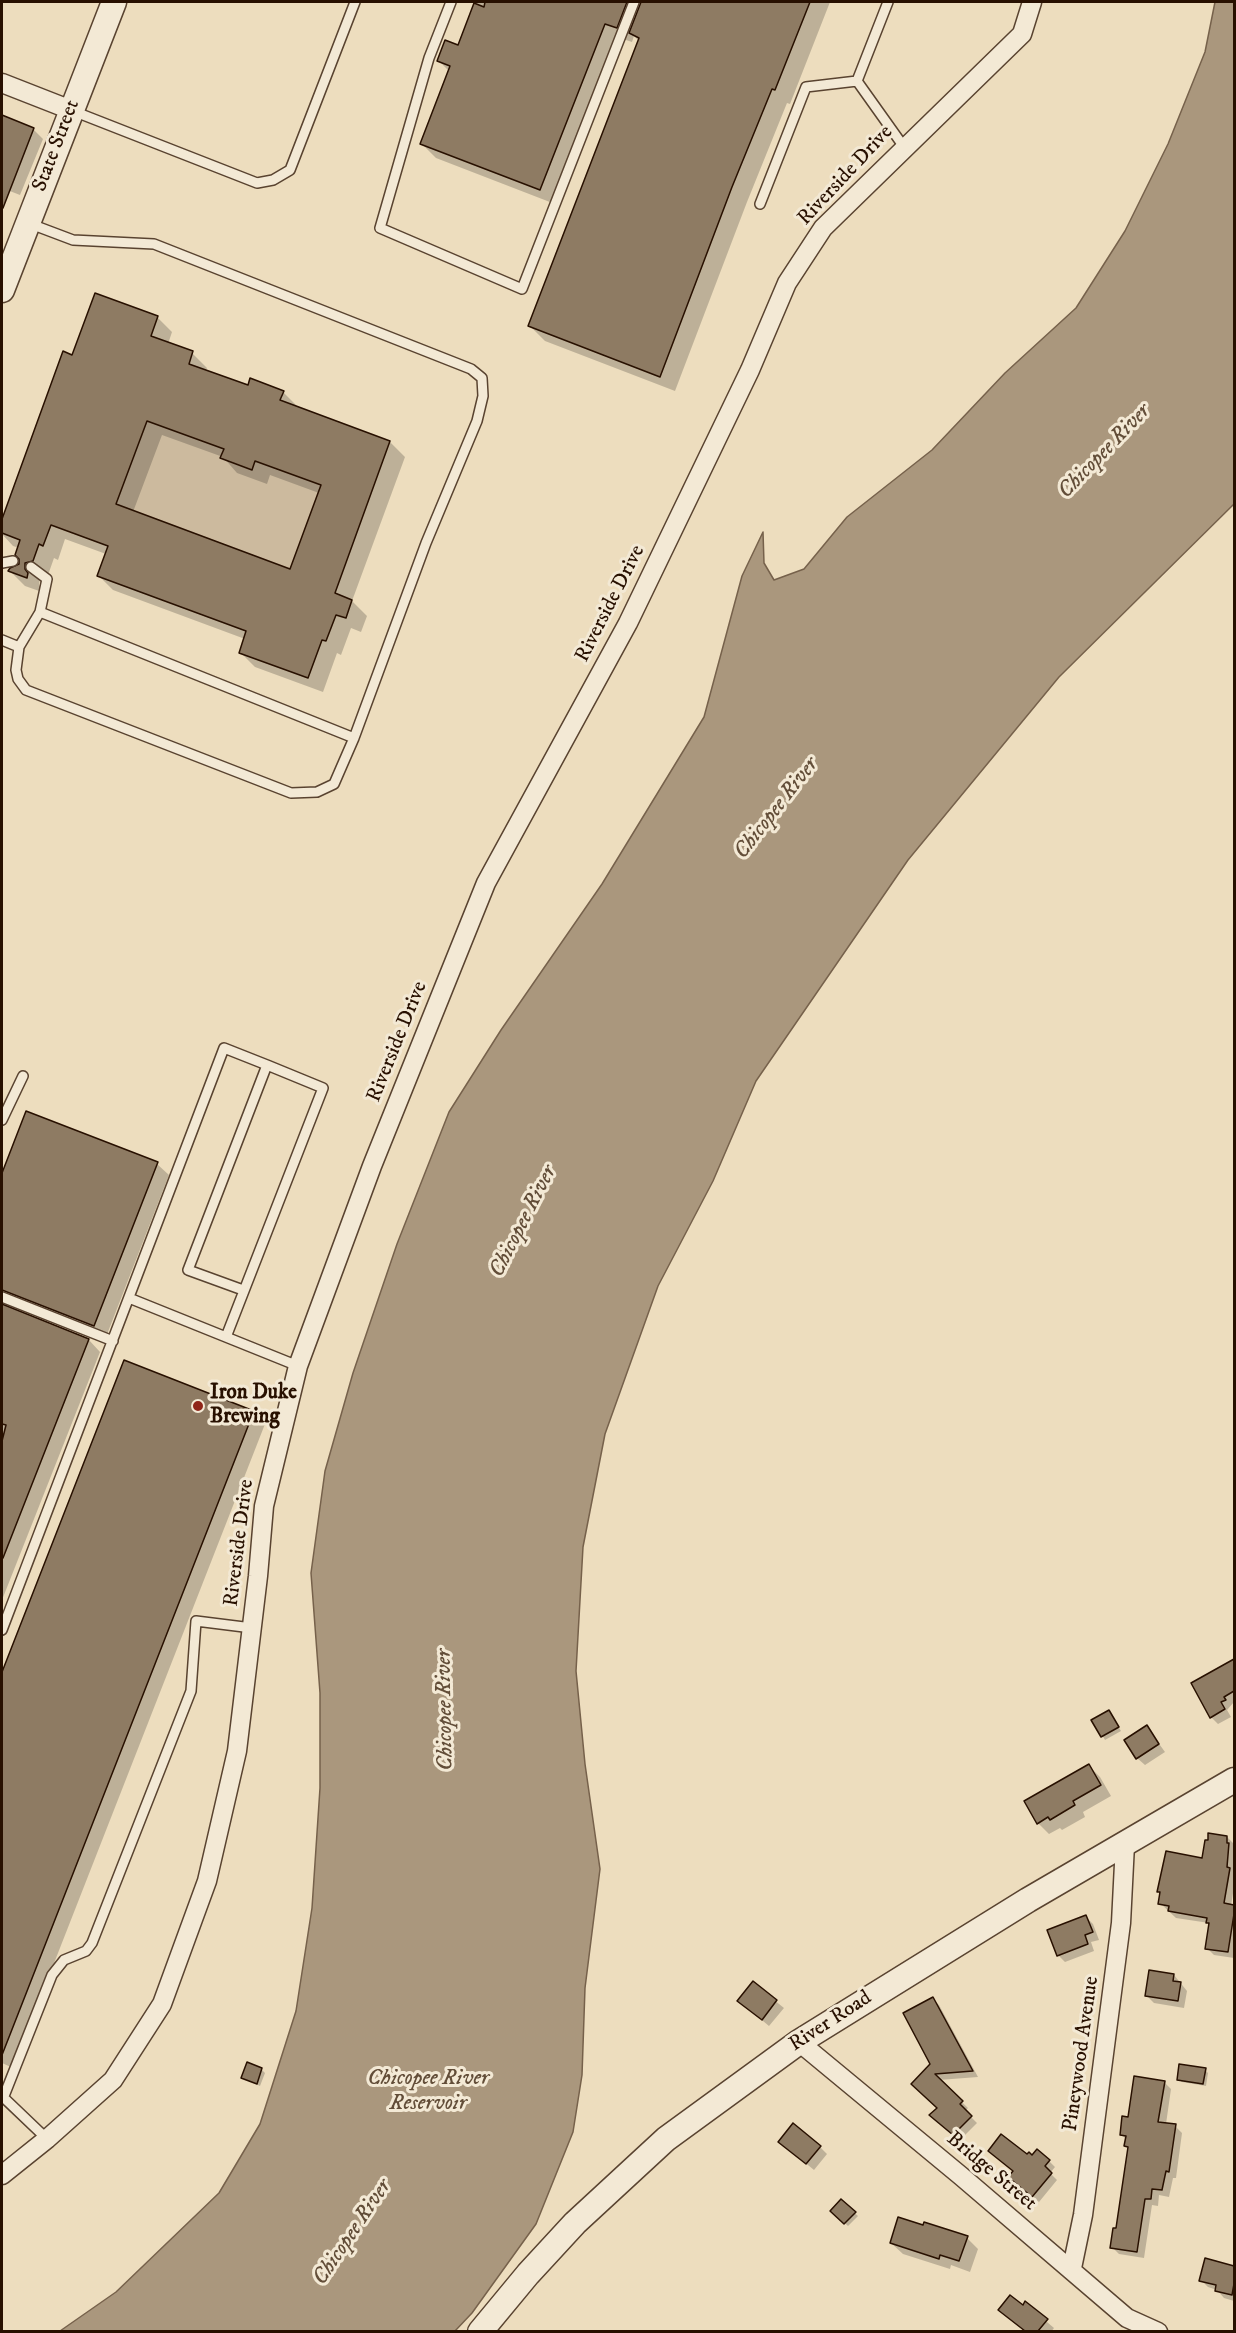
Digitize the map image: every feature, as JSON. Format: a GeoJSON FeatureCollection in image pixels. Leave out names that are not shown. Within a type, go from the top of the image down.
{"type":"FeatureCollection","features":[{"type":"Feature","properties":{"kind":"street","name":"State Street"},"geometry":{"type":"LineString","coordinates":[[2,290],[114,2]]}},
{"type":"Feature","properties":{"kind":"street","name":"Riverside Drive"},"geometry":{"type":"LineString","coordinates":[[2,2175],[47,2139],[113,2080],[162,2004],[207,1881],[237,1751],[264,1506],[298,1366],[372,1166],[486,883],[628,623],[750,370],[788,283],[823,228],[1022,34],[1032,2]]}},
{"type":"Feature","properties":{"kind":"street"},"geometry":{"type":"LineString","coordinates":[[2,83],[71,110]]}},
{"type":"Feature","properties":{"kind":"street","name":"River Road"},"geometry":{"type":"LineString","coordinates":[[480,2331],[575,2223],[666,2139],[798,2042],[1028,1900],[1234,1780]]}},
{"type":"Feature","properties":{"kind":"street","name":"Pineywood Avenue"},"geometry":{"type":"LineString","coordinates":[[1072,2268],[1083,2215],[1120,1934],[1125,1844]]}},
{"type":"Feature","properties":{"kind":"street","name":"Bridge Street"},"geometry":{"type":"LineString","coordinates":[[798,2042],[1072,2268],[1127,2318],[1158,2331]]}},
{"type":"Feature","properties":{"kind":"lane"},"geometry":{"type":"LineString","coordinates":[[71,110],[257,183],[273,180],[290,170],[354,2]]}},
{"type":"Feature","properties":{"kind":"lane"},"geometry":{"type":"LineString","coordinates":[[451,2],[429,58],[380,228],[522,289],[634,2]]}},
{"type":"Feature","properties":{"kind":"lane"},"geometry":{"type":"LineString","coordinates":[[857,81],[888,2]]}},
{"type":"Feature","properties":{"kind":"lane"},"geometry":{"type":"LineString","coordinates":[[857,81],[904,147]]}},
{"type":"Feature","properties":{"kind":"lane"},"geometry":{"type":"LineString","coordinates":[[760,204],[806,87],[857,81]]}},
{"type":"Feature","properties":{"kind":"lane"},"geometry":{"type":"LineString","coordinates":[[27,222],[73,240],[154,244],[471,369],[482,378],[483,396],[477,421],[426,543],[354,738],[334,784],[317,792],[291,793],[26,690],[18,679],[16,670],[19,647],[40,612],[46,579],[31,567]]}},
{"type":"Feature","properties":{"kind":"lane"},"geometry":{"type":"LineString","coordinates":[[2,563],[12,561]]}},
{"type":"Feature","properties":{"kind":"lane"},"geometry":{"type":"LineString","coordinates":[[40,612],[354,738]]}},
{"type":"Feature","properties":{"kind":"lane"},"geometry":{"type":"LineString","coordinates":[[2,640],[19,647]]}},
{"type":"Feature","properties":{"kind":"lane"},"geometry":{"type":"LineString","coordinates":[[2,1630],[224,1048],[323,1088],[226,1337]]}},
{"type":"Feature","properties":{"kind":"lane"},"geometry":{"type":"LineString","coordinates":[[243,1290],[188,1269],[267,1065]]}},
{"type":"Feature","properties":{"kind":"lane"},"geometry":{"type":"LineString","coordinates":[[2,1120],[23,1076]]}},
{"type":"Feature","properties":{"kind":"lane"},"geometry":{"type":"LineString","coordinates":[[2,1297],[113,1341]]}},
{"type":"Feature","properties":{"kind":"lane"},"geometry":{"type":"LineString","coordinates":[[129,1298],[298,1366]]}},
{"type":"Feature","properties":{"kind":"lane"},"geometry":{"type":"LineString","coordinates":[[47,2139],[3,2096],[52,1976],[64,1960],[86,1951],[92,1943],[191,1691],[196,1620],[252,1628]]}},
{"type":"Feature","properties":{"kind":"shaded area"},"geometry":{"type":"Polygon","coordinates":[[[147,421],[224,449],[221,459],[251,470],[255,461],[321,485],[290,569],[116,504],[147,421]]]}},
{"type":"Feature","properties":{"kind":"water","name":"Chicopee River Reservoir"},"geometry":{"type":"Polygon","coordinates":[[[1215,2],[1234,2],[1234,504],[1059,677],[908,860],[756,1081],[713,1181],[658,1286],[605,1434],[583,1547],[576,1671],[585,1764],[600,1869],[585,1988],[582,2075],[573,2132],[536,2224],[472,2313],[455,2331],[60,2331],[116,2292],[219,2193],[260,2124],[296,2011],[312,1908],[320,1788],[320,1693],[311,1573],[325,1471],[353,1373],[397,1244],[449,1112],[501,1030],[602,884],[704,717],[742,576],[763,532],[764,563],[774,580],[804,569],[847,517],[932,450],[1005,373],[1076,308],[1125,231],[1168,144],[1205,52],[1215,2]]]}},
{"type":"Feature","properties":{"kind":"building"},"geometry":{"type":"Polygon","coordinates":[[[485,2],[627,2],[617,28],[605,24],[540,190],[420,144],[450,66],[437,61],[445,40],[458,45],[474,3],[484,7],[485,2]]]}},
{"type":"Feature","properties":{"kind":"building"},"geometry":{"type":"Polygon","coordinates":[[[641,2],[810,2],[775,90],[772,89],[732,187],[660,377],[528,326],[639,38],[629,33],[641,2]]]}},
{"type":"Feature","properties":{"kind":"building"},"geometry":{"type":"Polygon","coordinates":[[[2,115],[34,128],[3,208],[2,207],[2,115]]]}},
{"type":"Feature","properties":{"kind":"building"},"geometry":{"type":"Polygon","coordinates":[[[95,293],[158,316],[151,336],[193,351],[189,364],[248,385],[250,378],[284,391],[280,400],[390,441],[335,593],[352,600],[346,618],[336,615],[326,641],[322,640],[308,678],[239,653],[246,631],[97,576],[108,546],[51,525],[43,546],[39,544],[33,561],[25,563],[27,578],[8,571],[19,564],[19,559],[15,555],[20,540],[2,533],[2,519],[63,351],[72,355],[95,293]],[[147,421],[116,504],[290,569],[321,485],[255,461],[252,470],[220,458],[224,449],[147,421]]]}},
{"type":"Feature","properties":{"kind":"building"},"geometry":{"type":"Polygon","coordinates":[[[26,1111],[158,1162],[94,1326],[2,1290],[2,1173],[26,1111]]]}},
{"type":"Feature","properties":{"kind":"building"},"geometry":{"type":"Polygon","coordinates":[[[2,1304],[89,1339],[3,1558],[2,1441],[6,1425],[2,1424],[2,1304]]]}},
{"type":"Feature","properties":{"kind":"building"},"geometry":{"type":"Polygon","coordinates":[[[124,1360],[254,1411],[2,2055],[2,1672],[124,1360]]]}},
{"type":"Feature","properties":{"kind":"building"},"geometry":{"type":"Polygon","coordinates":[[[1234,1659],[1234,1691],[1224,1697],[1226,1700],[1221,1702],[1225,1709],[1210,1718],[1191,1683],[1234,1659]]]}},
{"type":"Feature","properties":{"kind":"building"},"geometry":{"type":"Polygon","coordinates":[[[1109,1710],[1119,1727],[1101,1737],[1091,1720],[1109,1710]]]}},
{"type":"Feature","properties":{"kind":"building"},"geometry":{"type":"Polygon","coordinates":[[[1147,1725],[1159,1744],[1136,1759],[1124,1740],[1147,1725]]]}},
{"type":"Feature","properties":{"kind":"building"},"geometry":{"type":"Polygon","coordinates":[[[1089,1764],[1101,1785],[1073,1801],[1075,1805],[1050,1820],[1048,1817],[1037,1824],[1024,1801],[1089,1764]]]}},
{"type":"Feature","properties":{"kind":"building"},"geometry":{"type":"Polygon","coordinates":[[[1208,1833],[1227,1836],[1227,1843],[1229,1843],[1227,1867],[1230,1868],[1224,1903],[1234,1905],[1234,1914],[1228,1952],[1205,1949],[1209,1923],[1206,1923],[1207,1918],[1168,1911],[1169,1906],[1158,1904],[1160,1892],[1157,1892],[1166,1851],[1202,1858],[1208,1833]]]}},
{"type":"Feature","properties":{"kind":"building"},"geometry":{"type":"Polygon","coordinates":[[[1086,1915],[1093,1932],[1085,1935],[1088,1944],[1057,1956],[1047,1930],[1086,1915]]]}},
{"type":"Feature","properties":{"kind":"building"},"geometry":{"type":"Polygon","coordinates":[[[1149,1970],[1174,1974],[1173,1981],[1181,1982],[1178,2001],[1145,1996],[1149,1970]]]}},
{"type":"Feature","properties":{"kind":"building"},"geometry":{"type":"Polygon","coordinates":[[[753,1981],[777,2000],[762,2020],[737,2001],[753,1981]]]}},
{"type":"Feature","properties":{"kind":"building"},"geometry":{"type":"Polygon","coordinates":[[[933,1997],[973,2071],[935,2074],[963,2101],[960,2104],[972,2116],[953,2135],[929,2115],[937,2108],[911,2084],[930,2064],[903,2013],[933,1997]]]}},
{"type":"Feature","properties":{"kind":"building"},"geometry":{"type":"Polygon","coordinates":[[[247,2062],[262,2068],[257,2084],[241,2078],[247,2062]]]}},
{"type":"Feature","properties":{"kind":"building"},"geometry":{"type":"Polygon","coordinates":[[[1179,2064],[1206,2068],[1203,2084],[1177,2080],[1179,2064]]]}},
{"type":"Feature","properties":{"kind":"building"},"geometry":{"type":"Polygon","coordinates":[[[1134,2076],[1165,2081],[1158,2122],[1176,2124],[1169,2172],[1166,2171],[1162,2190],[1152,2189],[1151,2199],[1145,2199],[1137,2252],[1110,2248],[1113,2228],[1116,2228],[1128,2147],[1124,2146],[1126,2136],[1120,2135],[1122,2116],[1128,2117],[1134,2076]]]}},
{"type":"Feature","properties":{"kind":"building"},"geometry":{"type":"Polygon","coordinates":[[[793,2123],[821,2146],[806,2164],[778,2142],[793,2123]]]}},
{"type":"Feature","properties":{"kind":"building"},"geometry":{"type":"Polygon","coordinates":[[[1001,2134],[1027,2154],[1029,2152],[1032,2155],[1037,2149],[1050,2160],[1045,2166],[1052,2173],[1032,2197],[1008,2177],[1013,2171],[988,2151],[1001,2134]]]}},
{"type":"Feature","properties":{"kind":"building"},"geometry":{"type":"Polygon","coordinates":[[[841,2199],[856,2212],[844,2224],[830,2211],[841,2199]]]}},
{"type":"Feature","properties":{"kind":"building"},"geometry":{"type":"Polygon","coordinates":[[[898,2217],[923,2225],[924,2222],[968,2236],[959,2261],[940,2255],[939,2259],[890,2243],[898,2217]]]}},
{"type":"Feature","properties":{"kind":"building"},"geometry":{"type":"Polygon","coordinates":[[[1205,2258],[1234,2266],[1232,2295],[1215,2291],[1216,2285],[1199,2281],[1205,2258]]]}},
{"type":"Feature","properties":{"kind":"building"},"geometry":{"type":"Polygon","coordinates":[[[1010,2295],[1023,2305],[1025,2301],[1048,2319],[1038,2331],[1025,2331],[998,2310],[1010,2295]]]}},
{"type":"Feature","properties":{"kind":"place","name":"Iron Duke Brewing"},"geometry":{"type":"Point","coordinates":[198,1406]}},
{"type":"Feature","properties":{"kind":"water label","name":"Chicopee River"},"geometry":{"type":"Point","coordinates":[1105,452]}},
{"type":"Feature","properties":{"kind":"water label","name":"Chicopee River"},"geometry":{"type":"Point","coordinates":[777,809]}},
{"type":"Feature","properties":{"kind":"water label","name":"Chicopee River"},"geometry":{"type":"Point","coordinates":[524,1222]}},
{"type":"Feature","properties":{"kind":"water label","name":"Chicopee River"},"geometry":{"type":"Point","coordinates":[446,1710]}},
{"type":"Feature","properties":{"kind":"water label","name":"Chicopee River"},"geometry":{"type":"Point","coordinates":[353,2233]}}]}
